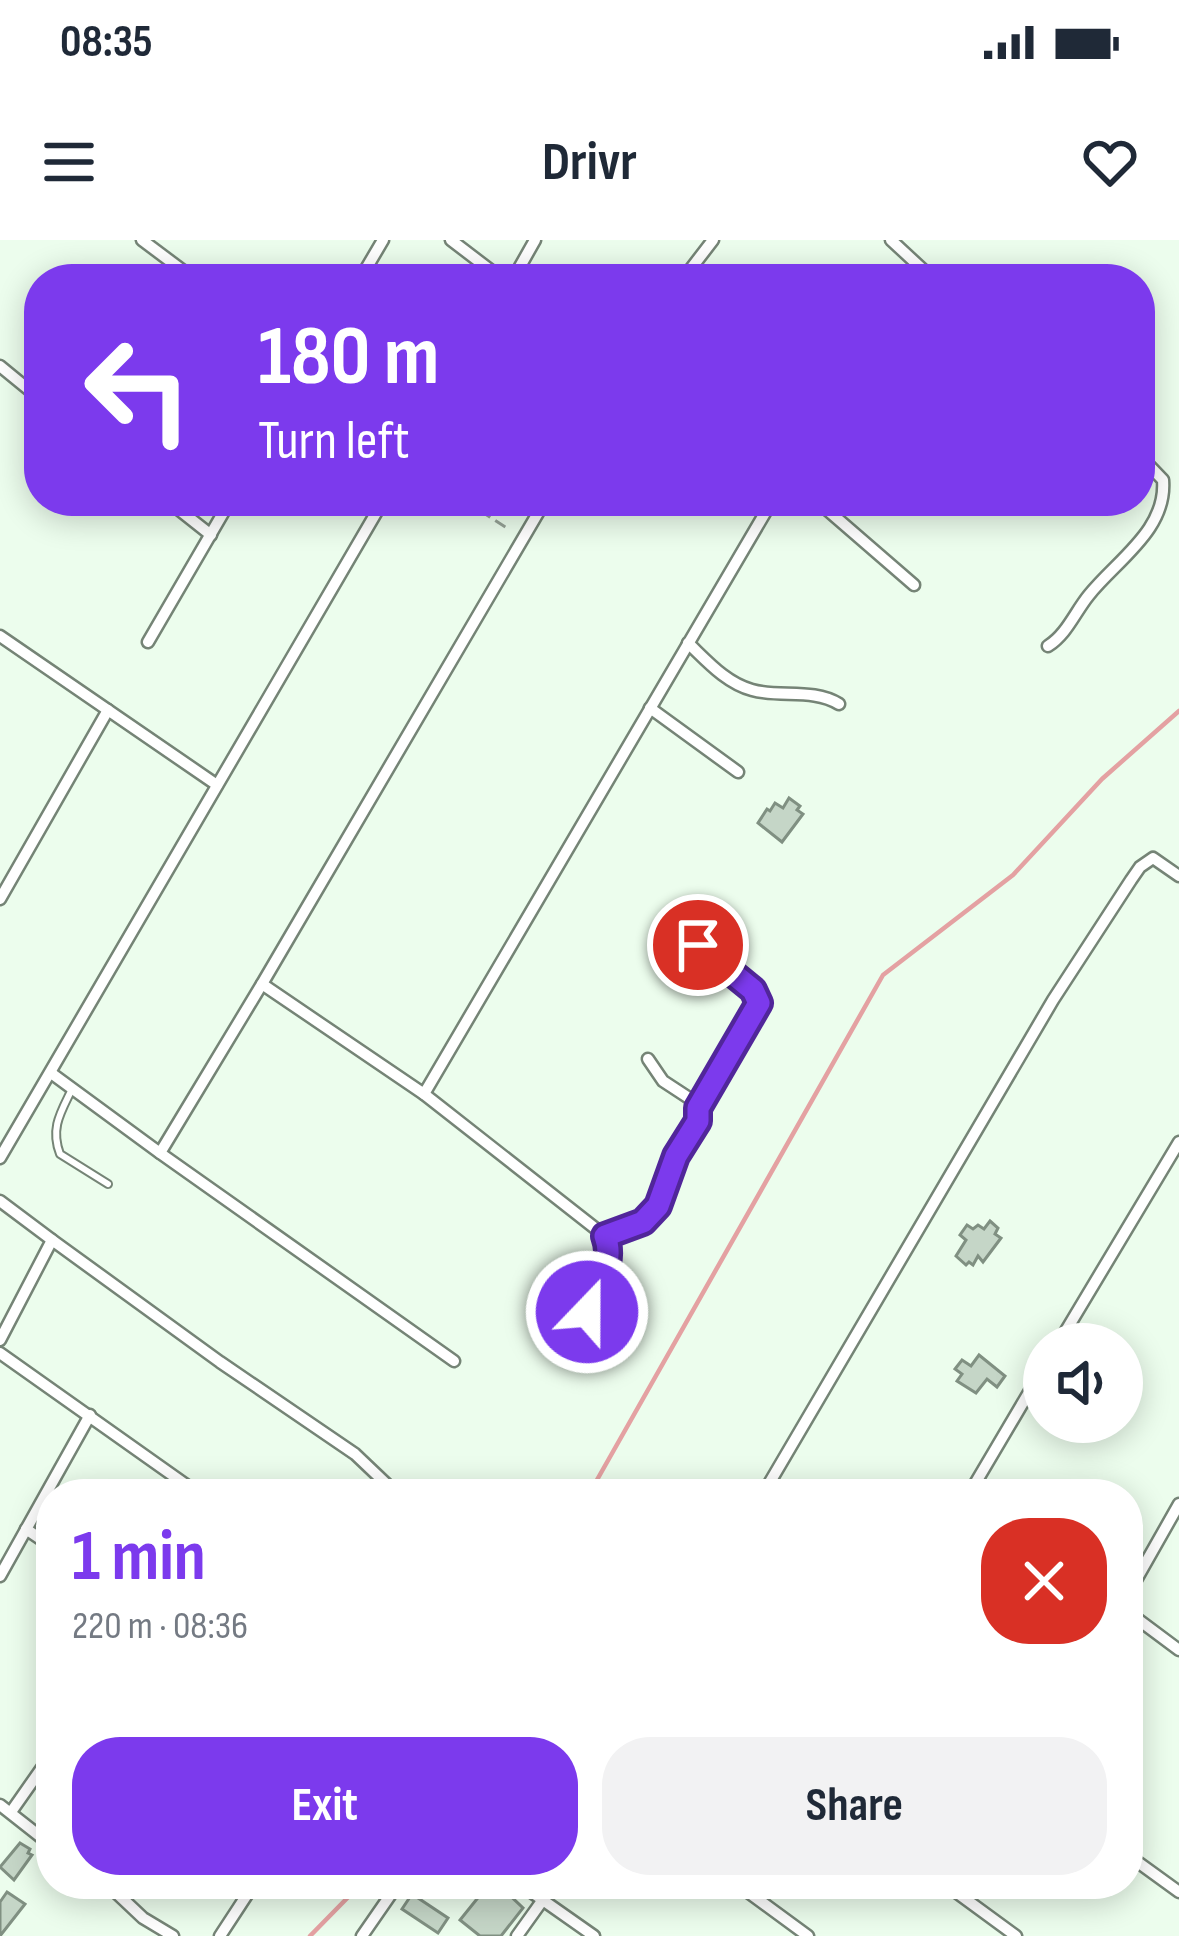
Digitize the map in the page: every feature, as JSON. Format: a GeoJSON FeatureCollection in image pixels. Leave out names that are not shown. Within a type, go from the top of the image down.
{"type":"FeatureCollection","features":[{"type":"Feature","properties":{"kind":"street"},"geometry":{"type":"LineString","coordinates":[[142,240],[174,264]]}},
{"type":"Feature","properties":{"kind":"street"},"geometry":{"type":"LineString","coordinates":[[452,240],[483,264]]}},
{"type":"Feature","properties":{"kind":"street"},"geometry":{"type":"LineString","coordinates":[[695,264],[713,240]]}},
{"type":"Feature","properties":{"kind":"street"},"geometry":{"type":"LineString","coordinates":[[891,240],[916,264]]}},
{"type":"Feature","properties":{"kind":"street"},"geometry":{"type":"LineString","coordinates":[[0,366],[24,386]]}},
{"type":"Feature","properties":{"kind":"street"},"geometry":{"type":"LineString","coordinates":[[1048,646],[1156,516],[1162,479],[1155,472]]}},
{"type":"Feature","properties":{"kind":"street"},"geometry":{"type":"LineString","coordinates":[[187,516],[211,535]]}},
{"type":"Feature","properties":{"kind":"street"},"geometry":{"type":"LineString","coordinates":[[148,643],[222,516]]}},
{"type":"Feature","properties":{"kind":"street"},"geometry":{"type":"LineString","coordinates":[[0,1157],[373,516]]}},
{"type":"Feature","properties":{"kind":"street"},"geometry":{"type":"LineString","coordinates":[[160,1153],[536,516]]}},
{"type":"Feature","properties":{"kind":"street"},"geometry":{"type":"LineString","coordinates":[[424,1094],[763,516]]}},
{"type":"Feature","properties":{"kind":"street"},"geometry":{"type":"LineString","coordinates":[[834,516],[914,585]]}},
{"type":"Feature","properties":{"kind":"street"},"geometry":{"type":"LineString","coordinates":[[0,636],[217,785]]}},
{"type":"Feature","properties":{"kind":"street"},"geometry":{"type":"LineString","coordinates":[[688,643],[720,673],[748,689],[817,695],[839,704]]}},
{"type":"Feature","properties":{"kind":"street"},"geometry":{"type":"LineString","coordinates":[[650,708],[738,772]]}},
{"type":"Feature","properties":{"kind":"street"},"geometry":{"type":"LineString","coordinates":[[0,898],[108,710]]}},
{"type":"Feature","properties":{"kind":"street"},"geometry":{"type":"LineString","coordinates":[[772,1479],[1053,1000],[1131,880],[1153,858],[1179,876]]}},
{"type":"Feature","properties":{"kind":"street"},"geometry":{"type":"LineString","coordinates":[[262,984],[424,1094],[605,1236],[610,1255],[587,1312]]}},
{"type":"Feature","properties":{"kind":"street"},"geometry":{"type":"LineString","coordinates":[[605,1236],[643,1222],[658,1206],[676,1156],[698,1121],[692,1100],[663,1081],[648,1059]]}},
{"type":"Feature","properties":{"kind":"street"},"geometry":{"type":"LineString","coordinates":[[51,1073],[454,1361]]}},
{"type":"Feature","properties":{"kind":"street"},"geometry":{"type":"LineString","coordinates":[[1071,1323],[1179,1142]]}},
{"type":"Feature","properties":{"kind":"street"},"geometry":{"type":"LineString","coordinates":[[0,1201],[355,1454],[381,1479]]}},
{"type":"Feature","properties":{"kind":"street"},"geometry":{"type":"LineString","coordinates":[[0,1340],[52,1240]]}},
{"type":"Feature","properties":{"kind":"street"},"geometry":{"type":"LineString","coordinates":[[0,1353],[178,1479]]}},
{"type":"Feature","properties":{"kind":"street"},"geometry":{"type":"LineString","coordinates":[[978,1479],[1023,1403]]}},
{"type":"Feature","properties":{"kind":"street"},"geometry":{"type":"LineString","coordinates":[[54,1479],[90,1415]]}},
{"type":"Feature","properties":{"kind":"street"},"geometry":{"type":"LineString","coordinates":[[1143,1568],[1179,1504]]}},
{"type":"Feature","properties":{"kind":"street"},"geometry":{"type":"LineString","coordinates":[[0,1576],[36,1510]]}},
{"type":"Feature","properties":{"kind":"street"},"geometry":{"type":"LineString","coordinates":[[26,1528],[36,1535]]}},
{"type":"Feature","properties":{"kind":"street"},"geometry":{"type":"LineString","coordinates":[[1143,1623],[1179,1650]]}},
{"type":"Feature","properties":{"kind":"street"},"geometry":{"type":"LineString","coordinates":[[36,1772],[5,1808],[36,1833]]}},
{"type":"Feature","properties":{"kind":"street"},"geometry":{"type":"LineString","coordinates":[[1143,1867],[1179,1892]]}},
{"type":"Feature","properties":{"kind":"street"},"geometry":{"type":"LineString","coordinates":[[123,1899],[173,1936]]}},
{"type":"Feature","properties":{"kind":"street"},"geometry":{"type":"LineString","coordinates":[[220,1936],[244,1899]]}},
{"type":"Feature","properties":{"kind":"street"},"geometry":{"type":"LineString","coordinates":[[362,1936],[388,1899]]}},
{"type":"Feature","properties":{"kind":"street"},"geometry":{"type":"LineString","coordinates":[[539,1899],[594,1936]]}},
{"type":"Feature","properties":{"kind":"street"},"geometry":{"type":"LineString","coordinates":[[757,1899],[808,1936]]}},
{"type":"Feature","properties":{"kind":"street"},"geometry":{"type":"LineString","coordinates":[[965,1899],[1016,1936]]}},
{"type":"Feature","properties":{"kind":"street"},"geometry":{"type":"LineString","coordinates":[[517,1936],[542,1901]]}},
{"type":"Feature","properties":{"kind":"lane"},"geometry":{"type":"LineString","coordinates":[[698,945],[753,990],[759,1003],[698,1108]]}},
{"type":"Feature","properties":{"kind":"lane"},"geometry":{"type":"LineString","coordinates":[[72,1089],[56,1123],[57,1146],[61,1154],[108,1184]]}},
{"type":"Feature","properties":{"kind":"path"},"geometry":{"type":"LineString","coordinates":[[488,516],[522,538]]}},
{"type":"Feature","properties":{"kind":"building"},"geometry":{"type":"Polygon","coordinates":[[[789,798],[803,814],[782,842],[758,823],[767,809],[775,803],[783,808],[789,798]]]}},
{"type":"Feature","properties":{"kind":"building"},"geometry":{"type":"Polygon","coordinates":[[[990,1221],[1001,1238],[983,1262],[978,1256],[973,1265],[966,1265],[956,1256],[966,1240],[960,1235],[967,1225],[984,1229],[990,1221]]]}},
{"type":"Feature","properties":{"kind":"building"},"geometry":{"type":"Polygon","coordinates":[[[979,1355],[1005,1376],[997,1387],[987,1379],[976,1393],[957,1381],[962,1374],[955,1369],[962,1360],[971,1366],[979,1355]]]}},
{"type":"Feature","properties":{"kind":"building"},"geometry":{"type":"Polygon","coordinates":[[[20,1843],[32,1855],[14,1880],[0,1867],[20,1843]]]}},
{"type":"Feature","properties":{"kind":"building"},"geometry":{"type":"Polygon","coordinates":[[[7,1892],[25,1904],[0,1936],[0,1902],[7,1892]]]}},
{"type":"Feature","properties":{"kind":"building"},"geometry":{"type":"Polygon","coordinates":[[[409,1899],[420,1899],[448,1918],[438,1933],[402,1909],[409,1899]]]}},
{"type":"Feature","properties":{"kind":"building"},"geometry":{"type":"Polygon","coordinates":[[[477,1899],[514,1899],[523,1908],[501,1936],[480,1936],[460,1920],[477,1899]]]}},
{"type":"Feature","properties":{"kind":"waterway"},"geometry":{"type":"LineString","coordinates":[[597,1479],[883,975],[1013,875],[1102,779],[1179,711]]}},
{"type":"Feature","properties":{"kind":"waterway"},"geometry":{"type":"LineString","coordinates":[[310,1936],[346,1899]]}},
{"type":"Feature","properties":{"kind":"route"},"geometry":{"type":"LineString","coordinates":[[587,1312],[610,1255],[605,1236],[643,1222],[658,1206],[676,1156],[698,1121],[698,1108],[759,1003],[753,990],[698,945]]}}]}
